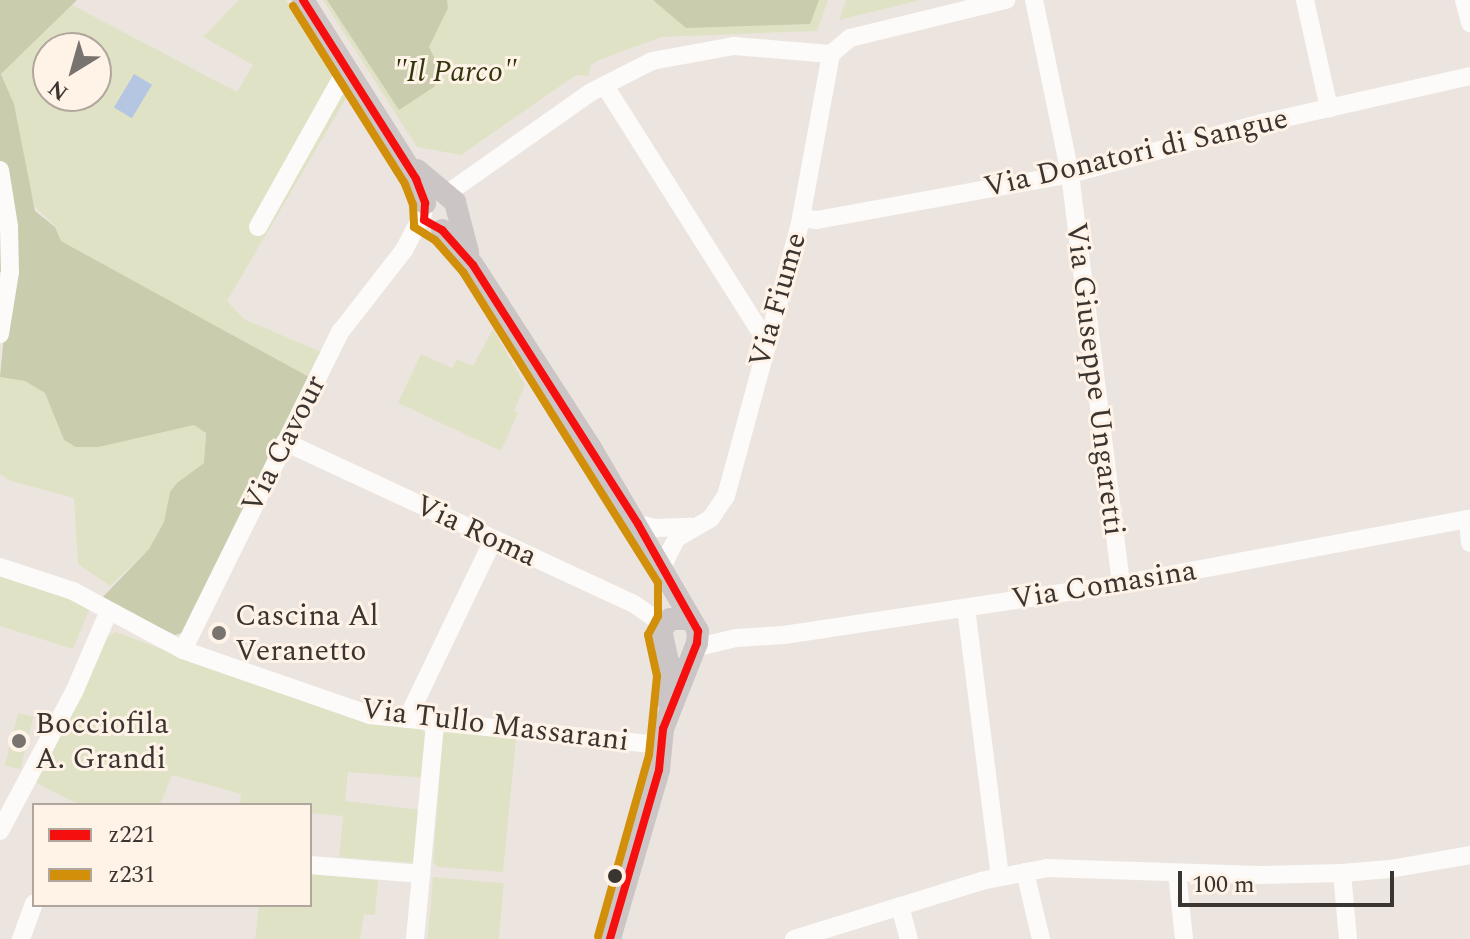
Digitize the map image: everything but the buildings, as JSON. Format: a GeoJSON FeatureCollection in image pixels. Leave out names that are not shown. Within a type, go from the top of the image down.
{"type":"FeatureCollection","features":[{"type":"Feature","properties":{"kind":"main road"},"geometry":{"type":"LineString","coordinates":[[303,0],[441,211],[666,573],[685,632],[651,800],[610,939]]}},
{"type":"Feature","properties":{"kind":"main road"},"geometry":{"type":"LineString","coordinates":[[662,737],[669,675],[666,649],[660,636],[685,632]]}},
{"type":"Feature","properties":{"kind":"street"},"geometry":{"type":"LineString","coordinates":[[766,341],[605,86],[652,61],[734,46],[831,54],[850,38],[1006,0]]}},
{"type":"Feature","properties":{"kind":"street","name":"Via Giuseppe Ungaretti"},"geometry":{"type":"LineString","coordinates":[[1034,0],[1070,174],[1121,584]]}},
{"type":"Feature","properties":{"kind":"street"},"geometry":{"type":"LineString","coordinates":[[1305,0],[1329,108]]}},
{"type":"Feature","properties":{"kind":"street"},"geometry":{"type":"LineString","coordinates":[[1464,0],[1470,23]]}},
{"type":"Feature","properties":{"kind":"street","name":"Via Fiume"},"geometry":{"type":"LineString","coordinates":[[666,573],[677,538],[711,518],[723,503],[801,218],[831,54]]}},
{"type":"Feature","properties":{"kind":"street","name":"Via Donatori di Sangue"},"geometry":{"type":"LineString","coordinates":[[801,218],[817,220],[1070,174],[1329,108],[1470,76]]}},
{"type":"Feature","properties":{"kind":"street"},"geometry":{"type":"LineString","coordinates":[[258,227],[352,78]]}},
{"type":"Feature","properties":{"kind":"street","name":"Via Cavour"},"geometry":{"type":"LineString","coordinates":[[183,650],[285,442],[354,311],[469,178],[605,86]]}},
{"type":"Feature","properties":{"kind":"street"},"geometry":{"type":"LineString","coordinates":[[0,170],[9,226],[10,272],[0,334]]}},
{"type":"Feature","properties":{"kind":"street","name":"Via Roma"},"geometry":{"type":"LineString","coordinates":[[285,442],[634,604],[685,632]]}},
{"type":"Feature","properties":{"kind":"street"},"geometry":{"type":"LineString","coordinates":[[1469,519],[1470,543]]}},
{"type":"Feature","properties":{"kind":"street","name":"Via Comasina"},"geometry":{"type":"LineString","coordinates":[[685,632],[736,638],[784,635],[1121,584],[1469,519]]}},
{"type":"Feature","properties":{"kind":"street"},"geometry":{"type":"LineString","coordinates":[[638,524],[656,528],[691,527]]}},
{"type":"Feature","properties":{"kind":"street"},"geometry":{"type":"LineString","coordinates":[[407,719],[493,540]]}},
{"type":"Feature","properties":{"kind":"street","name":"Via Tullo Massarani"},"geometry":{"type":"LineString","coordinates":[[0,567],[73,591],[108,613],[183,650],[370,715],[662,737]]}},
{"type":"Feature","properties":{"kind":"street"},"geometry":{"type":"LineString","coordinates":[[966,608],[1000,876]]}},
{"type":"Feature","properties":{"kind":"street"},"geometry":{"type":"LineString","coordinates":[[0,831],[68,705],[108,613]]}},
{"type":"Feature","properties":{"kind":"street"},"geometry":{"type":"LineString","coordinates":[[415,939],[435,722]]}},
{"type":"Feature","properties":{"kind":"street"},"geometry":{"type":"LineString","coordinates":[[794,939],[1000,876],[1047,868],[1177,873],[1342,873],[1390,869],[1470,855]]}},
{"type":"Feature","properties":{"kind":"street"},"geometry":{"type":"LineString","coordinates":[[312,865],[422,874]]}},
{"type":"Feature","properties":{"kind":"street"},"geometry":{"type":"LineString","coordinates":[[1025,872],[1041,939]]}},
{"type":"Feature","properties":{"kind":"street"},"geometry":{"type":"LineString","coordinates":[[1177,873],[1184,939]]}},
{"type":"Feature","properties":{"kind":"street"},"geometry":{"type":"LineString","coordinates":[[1342,873],[1348,939]]}},
{"type":"Feature","properties":{"kind":"street"},"geometry":{"type":"LineString","coordinates":[[900,906],[909,939]]}},
{"type":"Feature","properties":{"kind":"street"},"geometry":{"type":"LineString","coordinates":[[21,939],[33,907]]}},
{"type":"Feature","properties":{"kind":"green space"},"geometry":{"type":"Polygon","coordinates":[[[0,0],[77,0],[44,32],[32,32],[32,44],[1,74],[14,104],[35,211],[55,227],[61,241],[309,377],[185,632],[175,635],[100,600],[149,549],[164,522],[170,492],[204,463],[206,433],[194,425],[99,447],[76,447],[64,440],[45,393],[25,381],[0,377],[10,272],[0,272],[0,0]]]}},
{"type":"Feature","properties":{"kind":"green space"},"geometry":{"type":"Polygon","coordinates":[[[239,0],[286,0],[348,95],[227,301],[244,319],[321,352],[309,377],[61,241],[55,226],[32,204],[14,104],[1,74],[32,44],[32,112],[112,112],[112,32],[44,32],[72,5],[237,92],[253,65],[203,37],[239,0]]]}},
{"type":"Feature","properties":{"kind":"green space","name":"\"Il Parco\""},"geometry":{"type":"Polygon","coordinates":[[[323,0],[828,0],[817,31],[661,37],[597,61],[590,66],[589,76],[576,75],[461,155],[417,147],[323,0]]]}},
{"type":"Feature","properties":{"kind":"green space"},"geometry":{"type":"Polygon","coordinates":[[[327,0],[447,0],[448,8],[429,47],[442,73],[434,87],[399,110],[327,0]]]}},
{"type":"Feature","properties":{"kind":"green space"},"geometry":{"type":"Polygon","coordinates":[[[653,0],[819,0],[810,24],[686,28],[653,0]]]}},
{"type":"Feature","properties":{"kind":"green space"},"geometry":{"type":"Polygon","coordinates":[[[846,0],[920,0],[839,20],[846,0]]]}},
{"type":"Feature","properties":{"kind":"green space"},"geometry":{"type":"Polygon","coordinates":[[[493,329],[525,385],[514,411],[518,413],[501,451],[398,403],[421,354],[452,368],[457,359],[473,366],[493,329]]]}},
{"type":"Feature","properties":{"kind":"green space"},"geometry":{"type":"Polygon","coordinates":[[[0,377],[25,381],[45,393],[64,440],[99,447],[194,425],[206,433],[204,463],[170,492],[164,522],[149,549],[110,586],[78,564],[74,498],[11,481],[0,474],[0,377]]]}},
{"type":"Feature","properties":{"kind":"green space"},"geometry":{"type":"Polygon","coordinates":[[[0,571],[90,608],[73,649],[0,626],[0,571]]]}},
{"type":"Feature","properties":{"kind":"green space"},"geometry":{"type":"Polygon","coordinates":[[[116,632],[209,667],[422,729],[428,738],[425,778],[348,772],[345,801],[422,810],[416,863],[339,857],[343,816],[312,813],[312,803],[240,803],[241,794],[172,775],[161,803],[76,803],[35,782],[107,637],[116,632]]]}},
{"type":"Feature","properties":{"kind":"green space","name":"Bocciofila A. Grandi"},"geometry":{"type":"Polygon","coordinates":[[[18,713],[34,717],[20,769],[5,765],[18,713]]]}},
{"type":"Feature","properties":{"kind":"green space"},"geometry":{"type":"Polygon","coordinates":[[[448,731],[516,739],[503,872],[437,867],[433,861],[443,735],[448,731]]]}},
{"type":"Feature","properties":{"kind":"green space"},"geometry":{"type":"Polygon","coordinates":[[[312,874],[378,880],[375,915],[364,914],[360,939],[255,939],[259,907],[312,907],[312,874]]]}},
{"type":"Feature","properties":{"kind":"green space"},"geometry":{"type":"Polygon","coordinates":[[[433,877],[504,883],[499,939],[428,939],[433,877]]]}},
{"type":"Feature","properties":{"kind":"water"},"geometry":{"type":"Polygon","coordinates":[[[134,74],[152,85],[132,118],[114,107],[134,74]]]}},
{"type":"Feature","properties":{"kind":"transit line","name":"z221"},"geometry":{"type":"LineString","coordinates":[[303,0],[416,179],[425,203],[424,220],[442,230],[473,265],[638,524],[698,631],[697,643],[663,729],[659,770],[610,939]]}},
{"type":"Feature","properties":{"kind":"transit line","name":"z231"},"geometry":{"type":"LineString","coordinates":[[293,6],[405,184],[413,205],[414,227],[435,240],[463,272],[658,583],[658,616],[648,635],[657,676],[649,755],[598,936]]}},
{"type":"Feature","properties":{"kind":"place","name":"Cascina Al Veranetto"},"geometry":{"type":"Point","coordinates":[219,633]}},
{"type":"Feature","properties":{"kind":"place","name":"Bocciofila A. Grandi"},"geometry":{"type":"Point","coordinates":[19,741]}}]}
